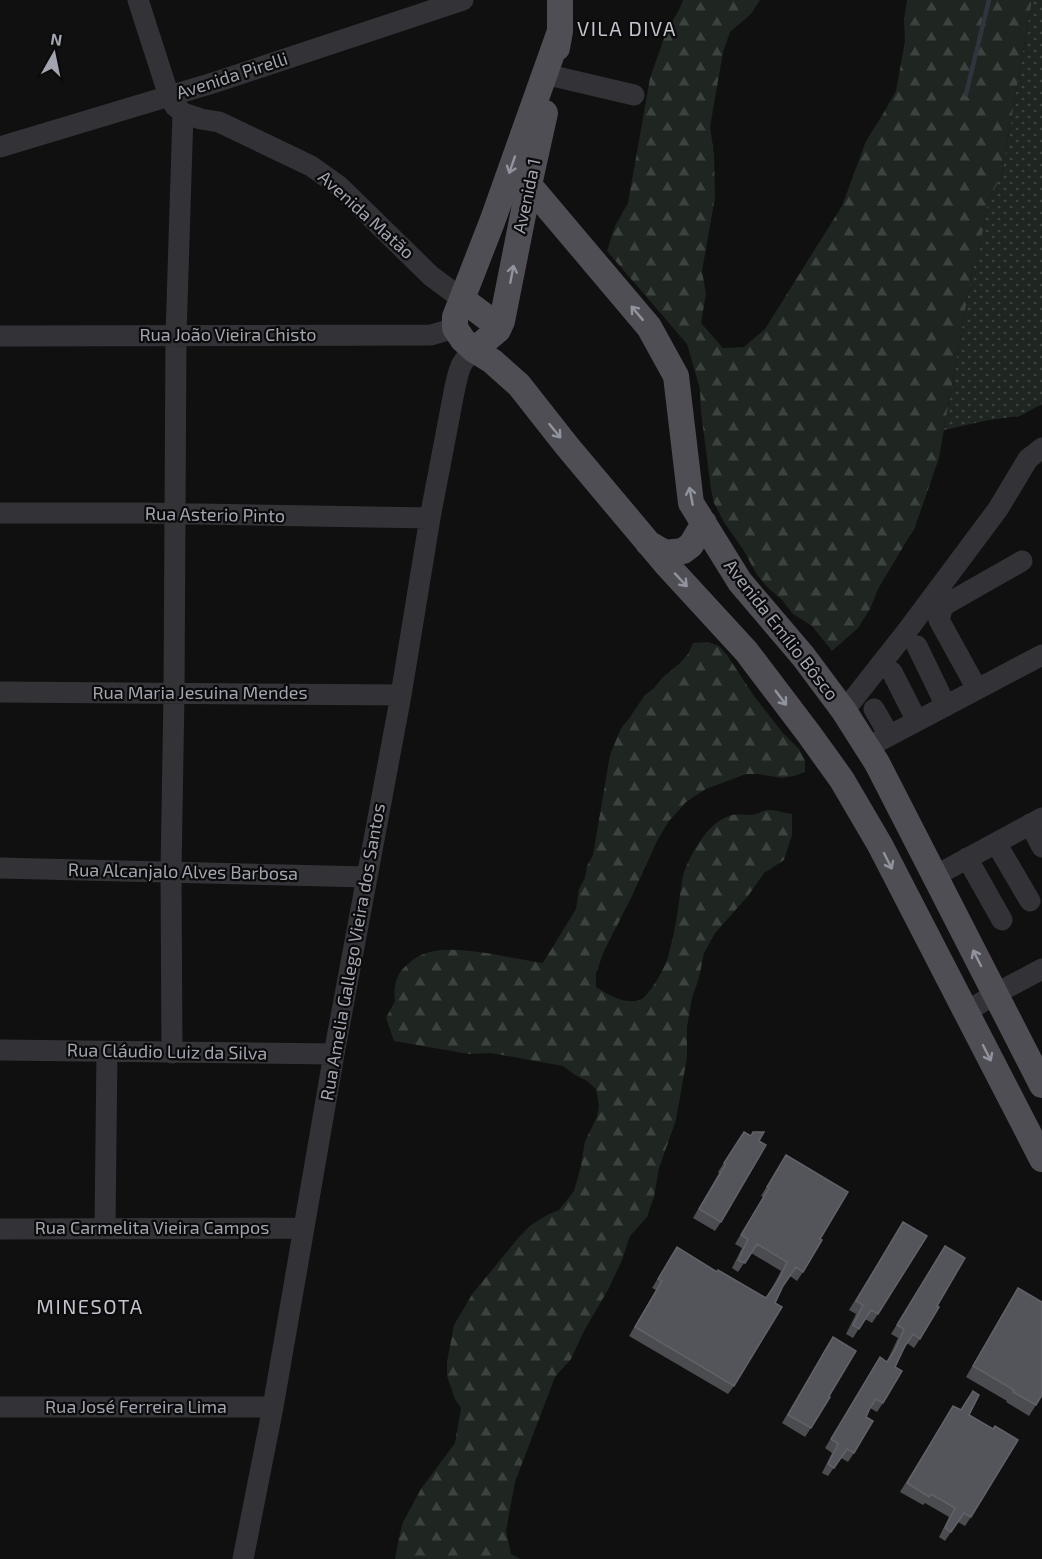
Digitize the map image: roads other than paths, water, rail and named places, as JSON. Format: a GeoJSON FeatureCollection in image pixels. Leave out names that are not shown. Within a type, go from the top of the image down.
{"type":"FeatureCollection","features":[{"type":"Feature","properties":{"kind":"main road"},"geometry":{"type":"LineString","coordinates":[[560,0],[560,31],[492,222],[455,316],[455,328],[474,350],[492,361],[519,385],[648,543],[746,651],[809,735],[852,796],[880,845],[1042,1159]]}},
{"type":"Feature","properties":{"kind":"main road","name":"Avenida 1"},"geometry":{"type":"LineString","coordinates":[[502,321],[529,185],[554,76],[560,31]]}},
{"type":"Feature","properties":{"kind":"main road","name":"Avenida Emílio Bôsco"},"geometry":{"type":"LineString","coordinates":[[529,185],[649,327],[676,376],[691,503],[740,582],[802,656],[856,728],[1042,1084]]}},
{"type":"Feature","properties":{"kind":"main road"},"geometry":{"type":"LineString","coordinates":[[462,298],[486,317],[502,321],[498,330],[474,350]]}},
{"type":"Feature","properties":{"kind":"main road"},"geometry":{"type":"LineString","coordinates":[[648,543],[665,553],[683,551],[691,545],[704,523]]}},
{"type":"Feature","properties":{"kind":"main road"},"geometry":{"type":"LineString","coordinates":[[852,796],[850,783],[853,769],[872,755]]}},
{"type":"Feature","properties":{"kind":"street"},"geometry":{"type":"LineString","coordinates":[[138,0],[169,96],[183,113],[176,336],[171,872],[172,1053]]}},
{"type":"Feature","properties":{"kind":"street","name":"Avenida Pirelli"},"geometry":{"type":"LineString","coordinates":[[0,147],[216,82],[463,0]]}},
{"type":"Feature","properties":{"kind":"street"},"geometry":{"type":"LineString","coordinates":[[554,76],[634,95]]}},
{"type":"Feature","properties":{"kind":"street"},"geometry":{"type":"LineString","coordinates":[[216,82],[208,96],[208,107],[219,122]]}},
{"type":"Feature","properties":{"kind":"street","name":"Avenida Matão"},"geometry":{"type":"LineString","coordinates":[[183,113],[219,122],[325,175],[431,276],[462,298]]}},
{"type":"Feature","properties":{"kind":"street","name":"Rua João Vieira Chisto"},"geometry":{"type":"LineString","coordinates":[[0,336],[431,335],[455,328]]}},
{"type":"Feature","properties":{"kind":"street","name":"Rua Amelia Gallego Vieira dos Santos"},"geometry":{"type":"LineString","coordinates":[[243,1559],[273,1407],[334,1054],[401,695],[430,518],[460,366],[474,350]]}},
{"type":"Feature","properties":{"kind":"street"},"geometry":{"type":"LineString","coordinates":[[844,711],[998,509],[1029,459],[1042,448]]}},
{"type":"Feature","properties":{"kind":"street","name":"Rua Asterio Pinto"},"geometry":{"type":"LineString","coordinates":[[0,513],[430,518]]}},
{"type":"Feature","properties":{"kind":"street"},"geometry":{"type":"LineString","coordinates":[[977,689],[939,620],[943,606],[1022,561]]}},
{"type":"Feature","properties":{"kind":"street"},"geometry":{"type":"LineString","coordinates":[[917,646],[946,706]]}},
{"type":"Feature","properties":{"kind":"street"},"geometry":{"type":"LineString","coordinates":[[872,755],[889,735],[1042,656]]}},
{"type":"Feature","properties":{"kind":"street"},"geometry":{"type":"LineString","coordinates":[[892,672],[917,721]]}},
{"type":"Feature","properties":{"kind":"street","name":"Rua Maria Jesuina Mendes"},"geometry":{"type":"LineString","coordinates":[[0,692],[401,695]]}},
{"type":"Feature","properties":{"kind":"street"},"geometry":{"type":"LineString","coordinates":[[874,709],[889,735]]}},
{"type":"Feature","properties":{"kind":"street"},"geometry":{"type":"LineString","coordinates":[[935,876],[1036,821],[1042,847]]}},
{"type":"Feature","properties":{"kind":"street"},"geometry":{"type":"LineString","coordinates":[[996,843],[1030,901]]}},
{"type":"Feature","properties":{"kind":"street"},"geometry":{"type":"LineString","coordinates":[[967,858],[1002,921]]}},
{"type":"Feature","properties":{"kind":"street","name":"Rua Alcanjalo Alves Barbosa"},"geometry":{"type":"LineString","coordinates":[[0,868],[366,877]]}},
{"type":"Feature","properties":{"kind":"street"},"geometry":{"type":"LineString","coordinates":[[966,1012],[1042,969]]}},
{"type":"Feature","properties":{"kind":"street","name":"Rua Cláudio Luiz da Silva"},"geometry":{"type":"LineString","coordinates":[[0,1050],[334,1054]]}},
{"type":"Feature","properties":{"kind":"street"},"geometry":{"type":"LineString","coordinates":[[105,1227],[107,1052]]}},
{"type":"Feature","properties":{"kind":"street","name":"Rua Carmelita Vieira Campos"},"geometry":{"type":"LineString","coordinates":[[0,1229],[304,1228]]}},
{"type":"Feature","properties":{"kind":"street","name":"Rua José Ferreira Lima"},"geometry":{"type":"LineString","coordinates":[[0,1407],[273,1407]]}},
{"type":"Feature","properties":{"kind":"waterway"},"geometry":{"type":"LineString","coordinates":[[966,94],[989,0]]}},
{"type":"Feature","properties":{"kind":"district","name":"VILA DIVA"},"geometry":{"type":"Point","coordinates":[627,29]}},
{"type":"Feature","properties":{"kind":"district","name":"MINESOTA"},"geometry":{"type":"Point","coordinates":[90,1307]}}]}
